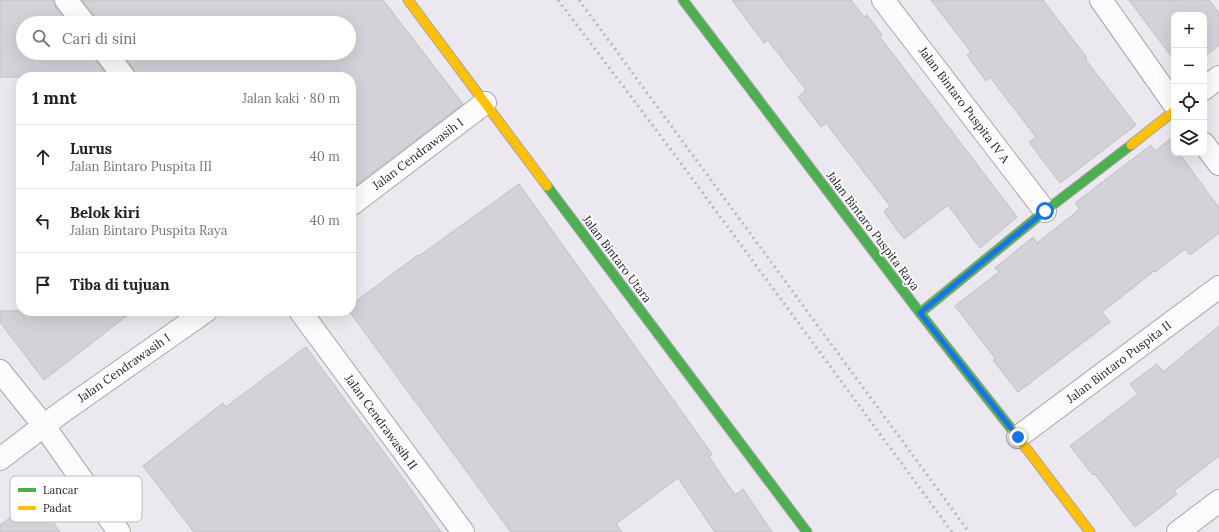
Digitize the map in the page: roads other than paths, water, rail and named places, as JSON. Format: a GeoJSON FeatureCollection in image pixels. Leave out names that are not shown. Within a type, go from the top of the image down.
{"type":"FeatureCollection","features":[{"type":"Feature","properties":{"kind":"street"},"geometry":{"type":"LineString","coordinates":[[66,0],[79,16]]}},
{"type":"Feature","properties":{"kind":"street","name":"Jalan Bintaro Utara"},"geometry":{"type":"LineString","coordinates":[[408,0],[808,532]]}},
{"type":"Feature","properties":{"kind":"street","name":"Jalan Bintaro Puspita Raya"},"geometry":{"type":"LineString","coordinates":[[683,0],[920,313],[1018,437],[1090,532]]}},
{"type":"Feature","properties":{"kind":"street","name":"Jalan Bintaro Puspita IV A"},"geometry":{"type":"LineString","coordinates":[[883,0],[1045,211]]}},
{"type":"Feature","properties":{"kind":"street"},"geometry":{"type":"LineString","coordinates":[[1101,0],[1171,100]]}},
{"type":"Feature","properties":{"kind":"street"},"geometry":{"type":"LineString","coordinates":[[111,60],[120,72]]}},
{"type":"Feature","properties":{"kind":"street"},"geometry":{"type":"LineString","coordinates":[[1207,87],[1219,77]]}},
{"type":"Feature","properties":{"kind":"street","name":"Jalan Cendrawasih I"},"geometry":{"type":"LineString","coordinates":[[356,201],[485,103]]}},
{"type":"Feature","properties":{"kind":"street"},"geometry":{"type":"LineString","coordinates":[[920,313],[1045,211],[1171,113]]}},
{"type":"Feature","properties":{"kind":"street"},"geometry":{"type":"LineString","coordinates":[[1207,148],[1219,164]]}},
{"type":"Feature","properties":{"kind":"street","name":"Jalan Bintaro Puspita II"},"geometry":{"type":"LineString","coordinates":[[1018,437],[1219,287]]}},
{"type":"Feature","properties":{"kind":"street","name":"Jalan Cendrawasih I"},"geometry":{"type":"LineString","coordinates":[[0,459],[199,316]]}},
{"type":"Feature","properties":{"kind":"street","name":"Jalan Cendrawasih II"},"geometry":{"type":"LineString","coordinates":[[304,316],[463,532]]}},
{"type":"Feature","properties":{"kind":"street"},"geometry":{"type":"LineString","coordinates":[[0,371],[44,426],[80,476]]}},
{"type":"Feature","properties":{"kind":"street"},"geometry":{"type":"LineString","coordinates":[[1178,532],[1219,502]]}},
{"type":"Feature","properties":{"kind":"street"},"geometry":{"type":"LineString","coordinates":[[113,522],[120,532]]}},
{"type":"Feature","properties":{"kind":"railway"},"geometry":{"type":"LineString","coordinates":[[558,0],[669,147],[952,532]]}},
{"type":"Feature","properties":{"kind":"railway"},"geometry":{"type":"LineString","coordinates":[[579,0],[969,532]]}}]}
